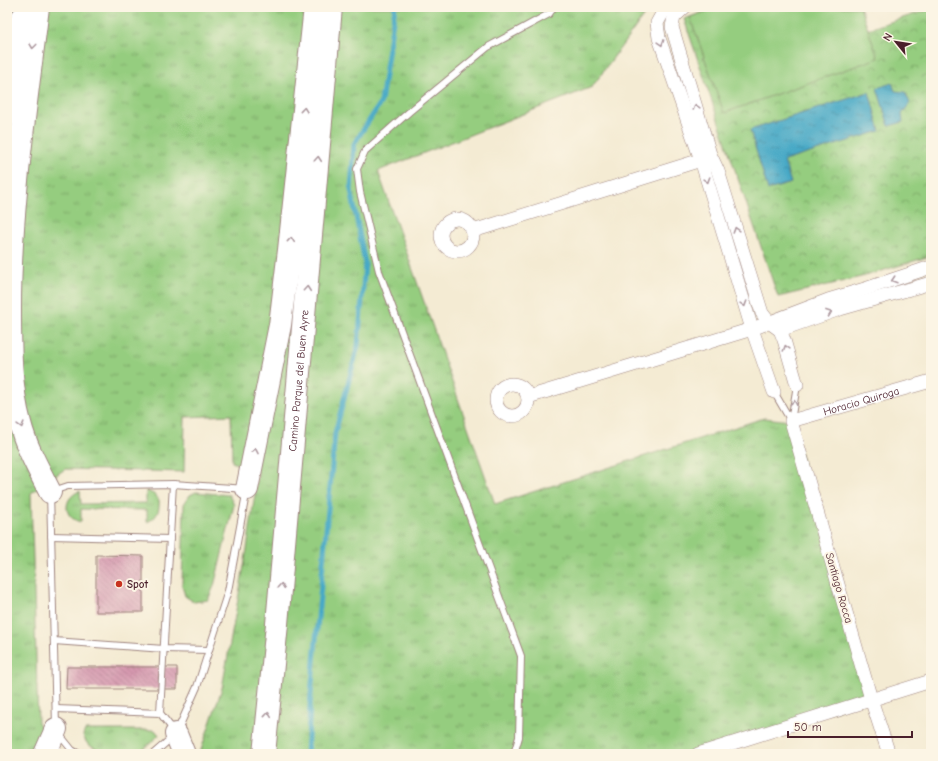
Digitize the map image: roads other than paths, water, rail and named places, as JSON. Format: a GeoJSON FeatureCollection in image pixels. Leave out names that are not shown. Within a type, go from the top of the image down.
{"type":"FeatureCollection","features":[{"type":"Feature","properties":{"kind":"highway"},"geometry":{"type":"LineString","coordinates":[[7,115],[25,7]]}},
{"type":"Feature","properties":{"kind":"highway"},"geometry":{"type":"LineString","coordinates":[[38,7],[15,188],[10,265],[10,347],[14,388],[20,423],[30,452],[50,492]]}},
{"type":"Feature","properties":{"kind":"highway"},"geometry":{"type":"LineString","coordinates":[[247,489],[280,325],[290,250],[315,7]]}},
{"type":"Feature","properties":{"kind":"highway","name":"Camino Parque del Buen Ayre"},"geometry":{"type":"LineString","coordinates":[[264,754],[277,624],[331,7]]}},
{"type":"Feature","properties":{"kind":"highway"},"geometry":{"type":"LineString","coordinates":[[45,754],[56,719]]}},
{"type":"Feature","properties":{"kind":"highway"},"geometry":{"type":"LineString","coordinates":[[176,734],[184,754]]}},
{"type":"Feature","properties":{"kind":"street"},"geometry":{"type":"LineString","coordinates":[[666,7],[657,23],[659,38],[706,157],[718,171],[762,312],[784,340],[797,385]]}},
{"type":"Feature","properties":{"kind":"street"},"geometry":{"type":"LineString","coordinates":[[684,7],[674,17],[672,27],[752,329],[774,392]]}},
{"type":"Feature","properties":{"kind":"street"},"geometry":{"type":"LineString","coordinates":[[473,231],[706,157]]}},
{"type":"Feature","properties":{"kind":"street"},"geometry":{"type":"LineString","coordinates":[[774,326],[828,300],[931,267]]}},
{"type":"Feature","properties":{"kind":"street"},"geometry":{"type":"LineString","coordinates":[[528,397],[752,329],[774,326],[840,309],[931,282]]}},
{"type":"Feature","properties":{"kind":"street","name":"Horacio Quiroga"},"geometry":{"type":"LineString","coordinates":[[791,421],[931,381]]}},
{"type":"Feature","properties":{"kind":"street","name":"Santiago Rocca"},"geometry":{"type":"LineString","coordinates":[[791,421],[871,699],[889,754]]}},
{"type":"Feature","properties":{"kind":"street"},"geometry":{"type":"LineString","coordinates":[[698,754],[931,681]]}},
{"type":"Feature","properties":{"kind":"lane"},"geometry":{"type":"LineString","coordinates":[[514,754],[519,738],[521,656],[378,271],[360,192],[357,169],[365,151],[409,112],[488,47],[549,14],[554,7]]}},
{"type":"Feature","properties":{"kind":"lane"},"geometry":{"type":"LineString","coordinates":[[791,421],[797,385]]}},
{"type":"Feature","properties":{"kind":"lane"},"geometry":{"type":"LineString","coordinates":[[774,392],[791,421]]}},
{"type":"Feature","properties":{"kind":"lane"},"geometry":{"type":"LineString","coordinates":[[173,484],[160,713],[176,734]]}},
{"type":"Feature","properties":{"kind":"lane"},"geometry":{"type":"LineString","coordinates":[[79,754],[72,750],[56,719],[50,492],[68,486],[173,484],[247,489],[228,591],[197,687],[176,734],[153,754]]}},
{"type":"Feature","properties":{"kind":"lane"},"geometry":{"type":"LineString","coordinates":[[51,536],[170,538]]}},
{"type":"Feature","properties":{"kind":"lane"},"geometry":{"type":"LineString","coordinates":[[54,641],[164,649],[209,650]]}},
{"type":"Feature","properties":{"kind":"lane"},"geometry":{"type":"LineString","coordinates":[[56,719],[160,713]]}},
{"type":"Feature","properties":{"kind":"water"},"geometry":{"type":"Polygon","coordinates":[[[892,83],[895,91],[905,92],[910,103],[902,114],[903,122],[889,126],[877,88],[892,83]]]}},
{"type":"Feature","properties":{"kind":"water"},"geometry":{"type":"Polygon","coordinates":[[[869,92],[880,131],[784,161],[791,183],[768,190],[750,130],[869,92]]]}},
{"type":"Feature","properties":{"kind":"waterway"},"geometry":{"type":"LineString","coordinates":[[307,754],[310,705],[335,433],[358,346],[365,263],[351,190],[354,144],[381,102],[395,7]]}},
{"type":"Feature","properties":{"kind":"place","name":"Spot"},"geometry":{"type":"Point","coordinates":[119,584]}}]}
